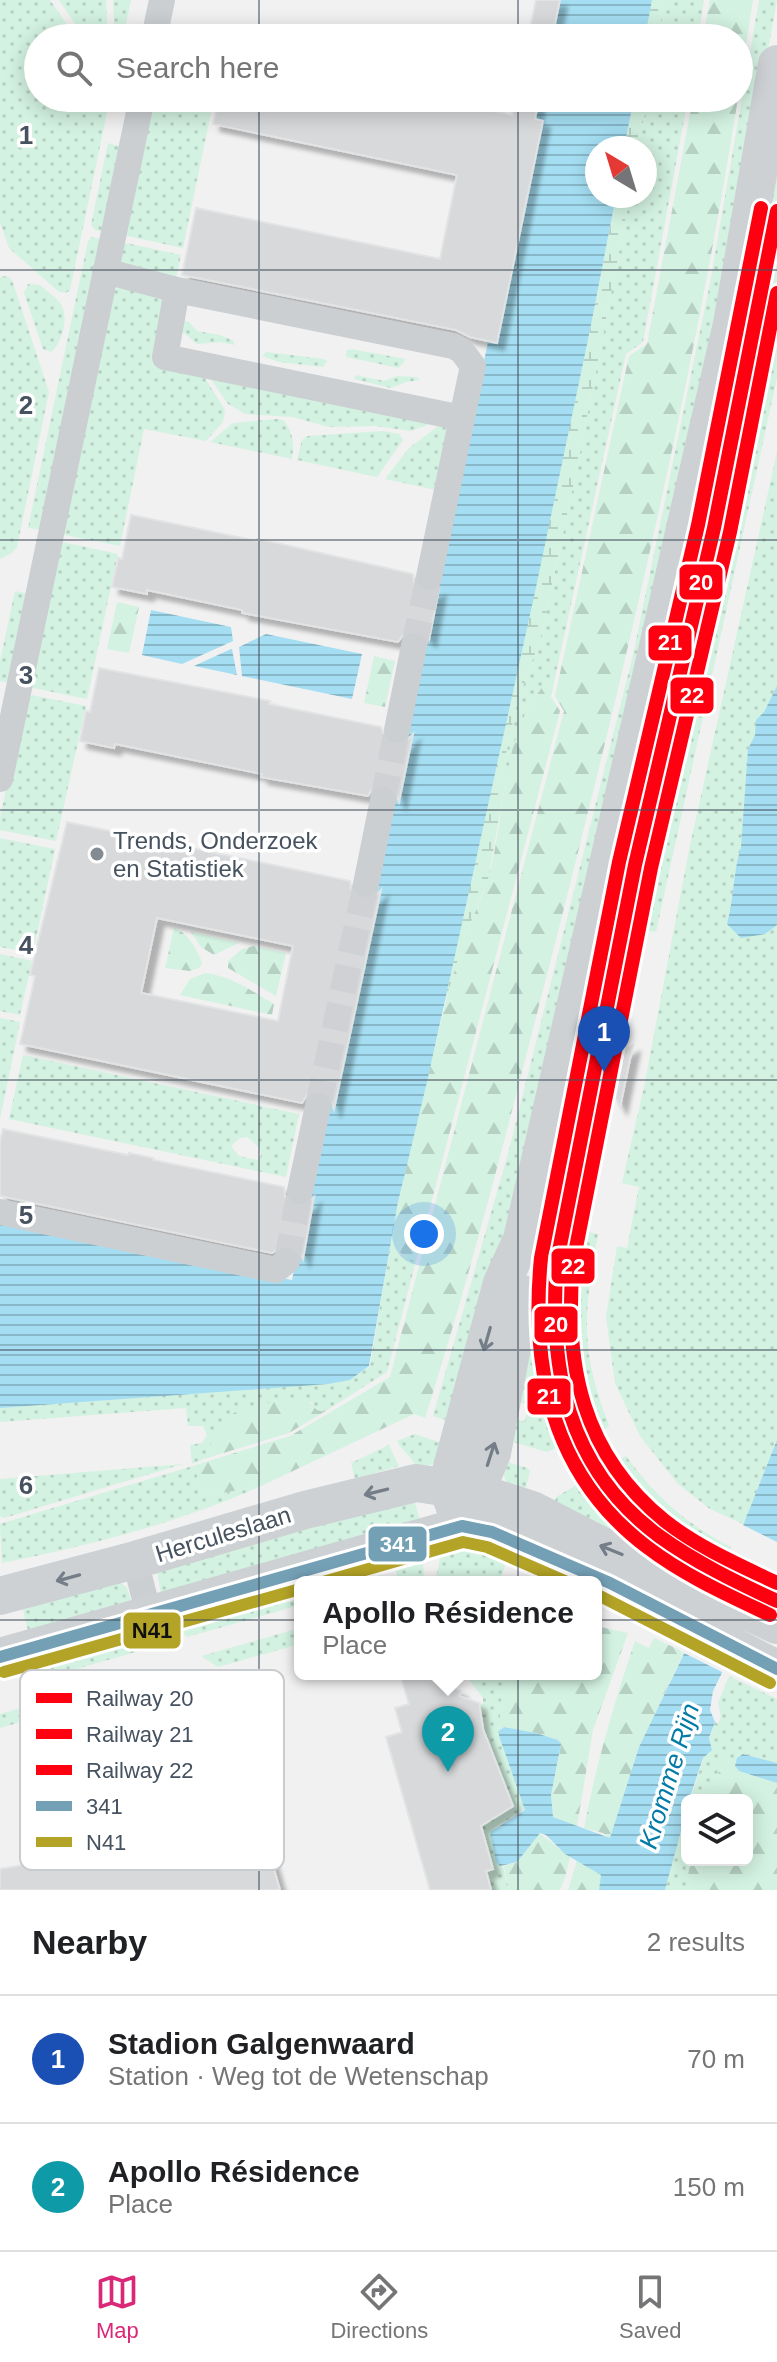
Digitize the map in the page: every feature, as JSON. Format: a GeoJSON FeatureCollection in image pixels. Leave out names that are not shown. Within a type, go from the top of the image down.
{"type":"FeatureCollection","features":[{"type":"Feature","properties":{"kind":"main road"},"geometry":{"type":"LineString","coordinates":[[461,1501],[492,1453],[524,1283],[522,1239],[732,324],[777,64]]}},
{"type":"Feature","properties":{"kind":"main road","name":"Herculeslaan"},"geometry":{"type":"LineString","coordinates":[[0,1596],[305,1510],[416,1483],[461,1501]]}},
{"type":"Feature","properties":{"kind":"main road"},"geometry":{"type":"LineString","coordinates":[[461,1501],[492,1532],[594,1576]]}},
{"type":"Feature","properties":{"kind":"main road"},"geometry":{"type":"LineString","coordinates":[[0,1657],[149,1615],[461,1501],[532,1510],[598,1544],[771,1622]]}},
{"type":"Feature","properties":{"kind":"main road"},"geometry":{"type":"LineString","coordinates":[[602,1580],[762,1661]]}},
{"type":"Feature","properties":{"kind":"street"},"geometry":{"type":"LineString","coordinates":[[157,24],[162,0]]}},
{"type":"Feature","properties":{"kind":"street"},"geometry":{"type":"LineString","coordinates":[[0,779],[139,112]]}},
{"type":"Feature","properties":{"kind":"street"},"geometry":{"type":"LineString","coordinates":[[105,271],[177,290],[453,346],[462,351],[473,366],[429,577]]}},
{"type":"Feature","properties":{"kind":"street"},"geometry":{"type":"LineString","coordinates":[[177,290],[165,357],[462,418]]}},
{"type":"Feature","properties":{"kind":"street"},"geometry":{"type":"LineString","coordinates":[[397,730],[414,646]]}},
{"type":"Feature","properties":{"kind":"street"},"geometry":{"type":"LineString","coordinates":[[366,884],[383,800]]}},
{"type":"Feature","properties":{"kind":"street"},"geometry":{"type":"LineString","coordinates":[[300,1191],[318,1106]]}},
{"type":"Feature","properties":{"kind":"street"},"geometry":{"type":"LineString","coordinates":[[0,1212],[276,1270],[287,1261]]}},
{"type":"Feature","properties":{"kind":"street"},"geometry":{"type":"LineString","coordinates":[[135,1560],[149,1615]]}},
{"type":"Feature","properties":{"kind":"green space"},"geometry":{"type":"Polygon","coordinates":[[[0,0],[50,0],[66,24],[24,24],[24,112],[107,112],[70,290],[59,292],[9,248],[0,223],[0,0]]]}},
{"type":"Feature","properties":{"kind":"green space"},"geometry":{"type":"Polygon","coordinates":[[[59,0],[106,0],[107,24],[75,24],[59,0]]]}},
{"type":"Feature","properties":{"kind":"green space"},"geometry":{"type":"Polygon","coordinates":[[[113,0],[131,0],[126,24],[114,24],[113,0]]]}},
{"type":"Feature","properties":{"kind":"green space"},"geometry":{"type":"Polygon","coordinates":[[[652,0],[664,0],[660,24],[648,24],[652,0]]]}},
{"type":"Feature","properties":{"kind":"green space"},"geometry":{"type":"Polygon","coordinates":[[[664,0],[704,0],[700,24],[660,24],[664,0]]]}},
{"type":"Feature","properties":{"kind":"green space"},"geometry":{"type":"Polygon","coordinates":[[[710,0],[753,0],[749,24],[706,24],[710,0]]]}},
{"type":"Feature","properties":{"kind":"green space"},"geometry":{"type":"Polygon","coordinates":[[[759,0],[777,0],[726,284],[520,1189],[456,1423],[433,1416],[509,1150],[633,655],[710,283],[740,112],[753,112],[753,35],[759,0]]]}},
{"type":"Feature","properties":{"kind":"green space"},"geometry":{"type":"Polygon","coordinates":[[[148,112],[211,112],[183,248],[123,235],[148,112]]]}},
{"type":"Feature","properties":{"kind":"green space"},"geometry":{"type":"Polygon","coordinates":[[[631,112],[645,112],[640,136],[626,136],[631,112]]]}},
{"type":"Feature","properties":{"kind":"green space"},"geometry":{"type":"Polygon","coordinates":[[[645,112],[685,112],[643,342],[626,354],[556,673],[527,711],[505,785],[500,781],[518,699],[540,640],[628,208],[657,208],[657,136],[640,136],[645,112]]]}},
{"type":"Feature","properties":{"kind":"green space"},"geometry":{"type":"Polygon","coordinates":[[[690,112],[736,112],[681,410],[611,719],[512,1110],[425,1418],[414,1414],[261,1486],[199,1497],[196,1465],[290,1436],[390,1377],[564,711],[555,696],[629,356],[647,344],[690,112]]]}},
{"type":"Feature","properties":{"kind":"green space"},"geometry":{"type":"Polygon","coordinates":[[[777,137],[777,378],[656,932],[643,930],[587,1216],[562,1210],[619,926],[611,924],[584,1040],[530,1316],[523,1315],[537,1232],[777,137]]]}},
{"type":"Feature","properties":{"kind":"green space"},"geometry":{"type":"Polygon","coordinates":[[[108,143],[122,147],[105,232],[95,230],[91,225],[108,143]]]}},
{"type":"Feature","properties":{"kind":"green space"},"geometry":{"type":"Polygon","coordinates":[[[614,208],[628,208],[540,640],[518,699],[500,781],[505,785],[488,880],[464,939],[442,1012],[614,208]]]}},
{"type":"Feature","properties":{"kind":"green space"},"geometry":{"type":"Polygon","coordinates":[[[92,237],[103,239],[42,530],[28,528],[88,241],[92,237]]]}},
{"type":"Feature","properties":{"kind":"green space"},"geometry":{"type":"Polygon","coordinates":[[[121,242],[181,255],[175,283],[132,274],[119,259],[121,242]]]}},
{"type":"Feature","properties":{"kind":"green space"},"geometry":{"type":"Polygon","coordinates":[[[7,276],[12,280],[49,392],[17,547],[0,559],[0,277],[7,276]]]}},
{"type":"Feature","properties":{"kind":"green space"},"geometry":{"type":"Polygon","coordinates":[[[28,284],[40,285],[63,308],[63,329],[51,352],[43,349],[24,293],[28,284]]]}},
{"type":"Feature","properties":{"kind":"green space"},"geometry":{"type":"Polygon","coordinates":[[[122,285],[172,294],[159,361],[200,370],[225,410],[223,422],[206,441],[144,429],[120,546],[60,534],[113,292],[122,285]]]}},
{"type":"Feature","properties":{"kind":"green space"},"geometry":{"type":"Polygon","coordinates":[[[179,319],[189,322],[197,331],[234,341],[234,345],[221,342],[197,344],[180,333],[179,319]]]}},
{"type":"Feature","properties":{"kind":"green space"},"geometry":{"type":"Polygon","coordinates":[[[351,349],[406,359],[399,368],[346,357],[346,351],[351,349]]]}},
{"type":"Feature","properties":{"kind":"green space"},"geometry":{"type":"Polygon","coordinates":[[[266,352],[327,361],[323,367],[279,362],[262,356],[266,352]]]}},
{"type":"Feature","properties":{"kind":"green space"},"geometry":{"type":"Polygon","coordinates":[[[205,371],[430,424],[411,431],[375,426],[329,427],[292,417],[245,414],[228,404],[205,371]]]}},
{"type":"Feature","properties":{"kind":"green space"},"geometry":{"type":"Polygon","coordinates":[[[356,375],[384,381],[397,376],[417,377],[420,380],[391,388],[354,379],[356,375]]]}},
{"type":"Feature","properties":{"kind":"green space"},"geometry":{"type":"Polygon","coordinates":[[[283,420],[291,434],[292,459],[210,442],[233,423],[283,420]]]}},
{"type":"Feature","properties":{"kind":"green space"},"geometry":{"type":"Polygon","coordinates":[[[445,421],[455,423],[441,491],[385,479],[409,448],[445,421]]]}},
{"type":"Feature","properties":{"kind":"green space"},"geometry":{"type":"Polygon","coordinates":[[[383,431],[399,434],[403,440],[377,477],[297,460],[302,440],[308,436],[383,431]]]}},
{"type":"Feature","properties":{"kind":"green space"},"geometry":{"type":"Polygon","coordinates":[[[777,452],[777,1440],[745,1525],[710,1509],[678,1484],[640,1436],[615,1383],[606,1317],[617,1246],[627,1248],[639,1187],[622,1183],[644,1087],[689,850],[777,452]]]}},
{"type":"Feature","properties":{"kind":"green space"},"geometry":{"type":"Polygon","coordinates":[[[58,541],[118,554],[87,699],[28,687],[58,541]]]}},
{"type":"Feature","properties":{"kind":"green space"},"geometry":{"type":"Polygon","coordinates":[[[15,591],[29,594],[10,683],[0,681],[0,661],[15,591]]]}},
{"type":"Feature","properties":{"kind":"green space"},"geometry":{"type":"Polygon","coordinates":[[[117,602],[139,607],[129,653],[107,649],[117,602]]]}},
{"type":"Feature","properties":{"kind":"green space"},"geometry":{"type":"Polygon","coordinates":[[[374,656],[395,661],[385,707],[364,703],[374,656]]]}},
{"type":"Feature","properties":{"kind":"green space"},"geometry":{"type":"Polygon","coordinates":[[[556,673],[551,697],[560,711],[416,1261],[401,1254],[391,1240],[439,1029],[465,937],[494,856],[514,744],[537,694],[556,673]]]}},
{"type":"Feature","properties":{"kind":"green space"},"geometry":{"type":"Polygon","coordinates":[[[26,694],[86,706],[56,841],[0,830],[26,694]]]}},
{"type":"Feature","properties":{"kind":"green space"},"geometry":{"type":"Polygon","coordinates":[[[0,838],[55,849],[33,953],[0,947],[0,838]]]}},
{"type":"Feature","properties":{"kind":"green space"},"geometry":{"type":"Polygon","coordinates":[[[174,928],[195,947],[202,963],[199,968],[190,971],[165,968],[174,928]]]}},
{"type":"Feature","properties":{"kind":"green space"},"geometry":{"type":"Polygon","coordinates":[[[191,932],[239,943],[214,955],[201,947],[191,932]]]}},
{"type":"Feature","properties":{"kind":"green space"},"geometry":{"type":"Polygon","coordinates":[[[254,946],[286,953],[276,996],[228,968],[228,961],[242,949],[254,946]]]}},
{"type":"Feature","properties":{"kind":"green space"},"geometry":{"type":"Polygon","coordinates":[[[0,954],[32,961],[20,1015],[0,1011],[0,954]]]}},
{"type":"Feature","properties":{"kind":"green space"},"geometry":{"type":"Polygon","coordinates":[[[205,973],[232,981],[274,1004],[272,1015],[180,995],[190,979],[205,973]]]}},
{"type":"Feature","properties":{"kind":"green space"},"geometry":{"type":"Polygon","coordinates":[[[0,1018],[20,1022],[0,1119],[0,1018]]]}},
{"type":"Feature","properties":{"kind":"green space"},"geometry":{"type":"Polygon","coordinates":[[[23,1055],[299,1114],[286,1177],[9,1119],[23,1055]],[[247,1137],[240,1138],[231,1146],[239,1156],[257,1160],[261,1156],[260,1148],[247,1137]]]}},
{"type":"Feature","properties":{"kind":"green space"},"geometry":{"type":"Polygon","coordinates":[[[557,1226],[598,1234],[587,1330],[593,1374],[609,1425],[563,1455],[558,1447],[547,1452],[513,1442],[517,1420],[525,1421],[528,1404],[520,1402],[531,1338],[545,1339],[548,1270],[557,1226]]]}},
{"type":"Feature","properties":{"kind":"green space"},"geometry":{"type":"Polygon","coordinates":[[[391,1240],[400,1254],[416,1261],[387,1372],[324,1412],[317,1410],[311,1402],[248,1407],[222,1422],[204,1459],[192,1464],[190,1445],[202,1443],[207,1435],[203,1426],[188,1426],[186,1408],[0,1422],[0,1408],[350,1380],[370,1366],[391,1240]]]}},
{"type":"Feature","properties":{"kind":"green space"},"geometry":{"type":"Polygon","coordinates":[[[306,1398],[317,1410],[324,1412],[289,1433],[204,1459],[218,1428],[229,1416],[260,1404],[306,1398]]]}},
{"type":"Feature","properties":{"kind":"green space"},"geometry":{"type":"Polygon","coordinates":[[[415,1434],[448,1445],[433,1464],[417,1470],[397,1441],[415,1434]]]}},
{"type":"Feature","properties":{"kind":"green space"},"geometry":{"type":"Polygon","coordinates":[[[389,1445],[399,1466],[355,1479],[351,1463],[389,1445]]]}},
{"type":"Feature","properties":{"kind":"green space"},"geometry":{"type":"Polygon","coordinates":[[[626,1456],[673,1508],[731,1547],[715,1580],[552,1513],[556,1497],[626,1456]]]}},
{"type":"Feature","properties":{"kind":"green space"},"geometry":{"type":"Polygon","coordinates":[[[504,1461],[530,1471],[524,1496],[507,1482],[504,1461]]]}},
{"type":"Feature","properties":{"kind":"green space"},"geometry":{"type":"Polygon","coordinates":[[[183,1464],[4,1518],[0,1516],[0,1479],[183,1464]]]}},
{"type":"Feature","properties":{"kind":"green space"},"geometry":{"type":"Polygon","coordinates":[[[196,1465],[199,1497],[261,1486],[134,1532],[2,1563],[0,1524],[196,1465]]]}},
{"type":"Feature","properties":{"kind":"green space"},"geometry":{"type":"Polygon","coordinates":[[[412,1493],[421,1523],[161,1594],[157,1572],[412,1493]]]}},
{"type":"Feature","properties":{"kind":"green space"},"geometry":{"type":"Polygon","coordinates":[[[463,1538],[510,1549],[502,1576],[436,1576],[441,1554],[439,1545],[463,1538]]]}},
{"type":"Feature","properties":{"kind":"green space"},"geometry":{"type":"Polygon","coordinates":[[[423,1561],[424,1576],[397,1576],[395,1568],[423,1561]]]}},
{"type":"Feature","properties":{"kind":"green space"},"geometry":{"type":"Polygon","coordinates":[[[378,1568],[380,1576],[357,1574],[378,1568]]]}},
{"type":"Feature","properties":{"kind":"green space"},"geometry":{"type":"Polygon","coordinates":[[[120,1582],[127,1588],[132,1603],[29,1635],[21,1602],[120,1582]]]}},
{"type":"Feature","properties":{"kind":"green space"},"geometry":{"type":"Polygon","coordinates":[[[294,1586],[294,1607],[187,1637],[172,1623],[294,1586]]]}},
{"type":"Feature","properties":{"kind":"green space"},"geometry":{"type":"Polygon","coordinates":[[[602,1627],[628,1633],[593,1730],[577,1826],[553,1817],[551,1795],[561,1745],[558,1740],[504,1727],[499,1731],[503,1680],[602,1680],[602,1627]]]}},
{"type":"Feature","properties":{"kind":"green space"},"geometry":{"type":"Polygon","coordinates":[[[294,1630],[294,1646],[218,1667],[201,1656],[294,1630]]]}},
{"type":"Feature","properties":{"kind":"green space"},"geometry":{"type":"Polygon","coordinates":[[[135,1631],[146,1649],[73,1670],[40,1670],[37,1660],[135,1631]]]}},
{"type":"Feature","properties":{"kind":"green space"},"geometry":{"type":"Polygon","coordinates":[[[654,1638],[684,1652],[639,1747],[610,1839],[603,1833],[584,1828],[589,1804],[606,1734],[635,1641],[649,1648],[654,1638]]]}},
{"type":"Feature","properties":{"kind":"green space"},"geometry":{"type":"Polygon","coordinates":[[[729,1676],[777,1699],[777,1763],[743,1754],[736,1762],[725,1758],[710,1794],[692,1794],[715,1722],[718,1724],[721,1717],[718,1703],[729,1676]]]}},
{"type":"Feature","properties":{"kind":"green space"},"geometry":{"type":"Polygon","coordinates":[[[470,1680],[503,1680],[499,1736],[525,1809],[493,1829],[509,1890],[492,1890],[486,1871],[493,1869],[490,1858],[483,1860],[477,1837],[484,1835],[482,1826],[513,1806],[484,1729],[480,1703],[483,1704],[483,1698],[470,1680]]]}},
{"type":"Feature","properties":{"kind":"green space"},"geometry":{"type":"Polygon","coordinates":[[[20,1708],[20,1722],[0,1728],[0,1714],[20,1708]]]}},
{"type":"Feature","properties":{"kind":"green space"},"geometry":{"type":"Polygon","coordinates":[[[725,1757],[736,1762],[739,1771],[777,1783],[777,1890],[685,1890],[690,1866],[753,1866],[753,1794],[710,1794],[725,1757]]]}},
{"type":"Feature","properties":{"kind":"green space"},"geometry":{"type":"Polygon","coordinates":[[[681,1831],[681,1866],[690,1866],[685,1890],[665,1890],[681,1831]]]}},
{"type":"Feature","properties":{"kind":"green space"},"geometry":{"type":"Polygon","coordinates":[[[539,1833],[570,1857],[560,1890],[509,1890],[504,1866],[517,1862],[539,1833]]]}},
{"type":"Feature","properties":{"kind":"green space"},"geometry":{"type":"Polygon","coordinates":[[[577,1860],[602,1875],[599,1890],[568,1890],[577,1860]]]}},
{"type":"Feature","properties":{"kind":"water"},"geometry":{"type":"Polygon","coordinates":[[[560,0],[652,0],[648,24],[555,24],[560,0]]]}},
{"type":"Feature","properties":{"kind":"water"},"geometry":{"type":"Polygon","coordinates":[[[536,112],[631,112],[626,136],[585,136],[585,208],[614,208],[535,592],[398,1202],[369,1366],[350,1380],[328,1384],[0,1408],[0,1220],[292,1280],[536,112]]]}},
{"type":"Feature","properties":{"kind":"water"},"geometry":{"type":"Polygon","coordinates":[[[151,610],[231,627],[233,641],[182,664],[142,655],[151,610]]]}},
{"type":"Feature","properties":{"kind":"water"},"geometry":{"type":"Polygon","coordinates":[[[266,634],[362,654],[352,699],[242,676],[239,647],[266,634]]]}},
{"type":"Feature","properties":{"kind":"water"},"geometry":{"type":"Polygon","coordinates":[[[231,649],[237,675],[194,666],[231,649]]]}},
{"type":"Feature","properties":{"kind":"water"},"geometry":{"type":"Polygon","coordinates":[[[777,686],[777,925],[765,934],[741,938],[727,924],[741,847],[748,749],[755,735],[756,720],[764,712],[777,686]]]}},
{"type":"Feature","properties":{"kind":"water","name":"Kromme Rijn"},"geometry":{"type":"Polygon","coordinates":[[[777,1440],[777,1561],[713,1691],[710,1710],[715,1722],[709,1738],[712,1750],[703,1758],[691,1794],[681,1794],[681,1831],[665,1890],[599,1890],[601,1875],[565,1854],[540,1833],[517,1862],[500,1866],[496,1862],[490,1832],[525,1810],[499,1731],[504,1727],[558,1740],[561,1744],[551,1795],[553,1817],[610,1838],[639,1747],[717,1591],[777,1440]]]}},
{"type":"Feature","properties":{"kind":"water"},"geometry":{"type":"Polygon","coordinates":[[[743,1754],[777,1763],[777,1783],[739,1771],[735,1766],[737,1758],[743,1754]]]}},
{"type":"Feature","properties":{"kind":"pier"},"geometry":{"type":"Polygon","coordinates":[[[743,1525],[777,1542],[777,1570],[734,1655],[714,1589],[743,1525]]]}},
{"type":"Feature","properties":{"kind":"pier"},"geometry":{"type":"Polygon","coordinates":[[[687,1637],[732,1660],[726,1674],[680,1651],[687,1637]]]}},
{"type":"Feature","properties":{"kind":"building"},"geometry":{"type":"Polygon","coordinates":[[[536,0],[560,0],[555,24],[531,24],[536,0]]]}},
{"type":"Feature","properties":{"kind":"building"},"geometry":{"type":"Polygon","coordinates":[[[216,112],[498,112],[512,115],[513,112],[536,112],[535,119],[543,121],[497,343],[470,337],[456,330],[182,275],[196,208],[440,259],[457,175],[213,124],[216,112]]]}},
{"type":"Feature","properties":{"kind":"building"},"geometry":{"type":"Polygon","coordinates":[[[131,515],[277,543],[413,574],[414,583],[419,589],[427,593],[439,589],[429,640],[416,630],[403,635],[398,642],[242,613],[242,610],[147,590],[147,594],[112,587],[118,558],[122,559],[131,515]]]}},
{"type":"Feature","properties":{"kind":"building"},"geometry":{"type":"Polygon","coordinates":[[[99,668],[270,701],[269,704],[381,727],[386,741],[395,746],[403,745],[413,734],[399,802],[394,789],[385,784],[372,789],[368,796],[261,777],[262,774],[115,744],[114,748],[80,741],[99,668]]]}},
{"type":"Feature","properties":{"kind":"building"},"geometry":{"type":"Polygon","coordinates":[[[67,822],[350,881],[351,890],[362,899],[372,899],[381,890],[334,1109],[329,1095],[321,1090],[307,1095],[302,1103],[20,1044],[35,976],[30,975],[67,822]],[[157,918],[141,993],[278,1021],[293,946],[157,918]]]}},
{"type":"Feature","properties":{"kind":"building"},"geometry":{"type":"Polygon","coordinates":[[[590,1042],[605,1061],[633,1045],[620,1107],[603,1073],[578,1092],[590,1042]]]}},
{"type":"Feature","properties":{"kind":"building"},"geometry":{"type":"Polygon","coordinates":[[[3,1129],[284,1187],[285,1197],[296,1206],[306,1206],[314,1197],[303,1259],[299,1250],[292,1246],[284,1245],[272,1253],[0,1196],[0,1141],[3,1129]]]}},
{"type":"Feature","properties":{"kind":"building"},"geometry":{"type":"Polygon","coordinates":[[[402,1680],[431,1680],[461,1691],[459,1696],[479,1703],[483,1729],[513,1806],[481,1826],[493,1869],[486,1871],[491,1890],[430,1890],[386,1737],[402,1732],[395,1708],[409,1704],[402,1680]]]}},
{"type":"Feature","properties":{"kind":"building"},"geometry":{"type":"Polygon","coordinates":[[[20,1866],[20,1870],[274,1870],[280,1890],[0,1890],[0,1869],[20,1866]]]}},
{"type":"Feature","properties":{"kind":"tunnel"},"geometry":{"type":"LineString","coordinates":[[414,646],[429,577]]}},
{"type":"Feature","properties":{"kind":"tunnel"},"geometry":{"type":"LineString","coordinates":[[383,800],[397,730]]}},
{"type":"Feature","properties":{"kind":"tunnel"},"geometry":{"type":"LineString","coordinates":[[318,1106],[366,884]]}},
{"type":"Feature","properties":{"kind":"tunnel"},"geometry":{"type":"LineString","coordinates":[[287,1261],[300,1191]]}},
{"type":"Feature","properties":{"kind":"rail line","name":"21"},"geometry":{"type":"LineString","coordinates":[[761,208],[698,525],[619,862],[541,1258],[539,1300],[545,1380],[555,1418],[569,1454],[589,1488],[615,1519],[661,1557],[770,1615]]}},
{"type":"Feature","properties":{"kind":"rail line","name":"20"},"geometry":{"type":"LineString","coordinates":[[777,211],[714,528],[635,865],[557,1261],[555,1301],[556,1340],[570,1413],[584,1447],[603,1479],[628,1509],[659,1536],[716,1571],[777,1601]]}},
{"type":"Feature","properties":{"kind":"rail line","name":"22"},"geometry":{"type":"LineString","coordinates":[[777,293],[730,532],[651,868],[573,1263],[571,1301],[576,1372],[584,1405],[614,1467],[637,1495],[665,1521],[719,1555],[777,1583]]}},
{"type":"Feature","properties":{"kind":"transit line","name":"341"},"geometry":{"type":"LineString","coordinates":[[0,1657],[462,1526],[492,1532],[594,1576]]}},
{"type":"Feature","properties":{"kind":"transit line","name":"N41"},"geometry":{"type":"LineString","coordinates":[[344,1576],[463,1542],[487,1547],[553,1576]]}},
{"type":"Feature","properties":{"kind":"transit line","name":"341"},"geometry":{"type":"LineString","coordinates":[[602,1580],[777,1669]]}},
{"type":"Feature","properties":{"kind":"transit line","name":"N41"},"geometry":{"type":"LineString","coordinates":[[4,1672],[294,1591]]}},
{"type":"Feature","properties":{"kind":"transit line","name":"N41"},"geometry":{"type":"LineString","coordinates":[[602,1597],[770,1683]]}},
{"type":"Feature","properties":{"kind":"place","name":"Trends, Onderzoek en Statistiek"},"geometry":{"type":"Point","coordinates":[97,854]}},
{"type":"Feature","properties":{"kind":"place","name":"Stadion Galgenwaard"},"geometry":{"type":"Point","coordinates":[604,1072]}},
{"type":"Feature","properties":{"kind":"place","name":"Apollo Résidence"},"geometry":{"type":"Point","coordinates":[448,1772]}}]}
